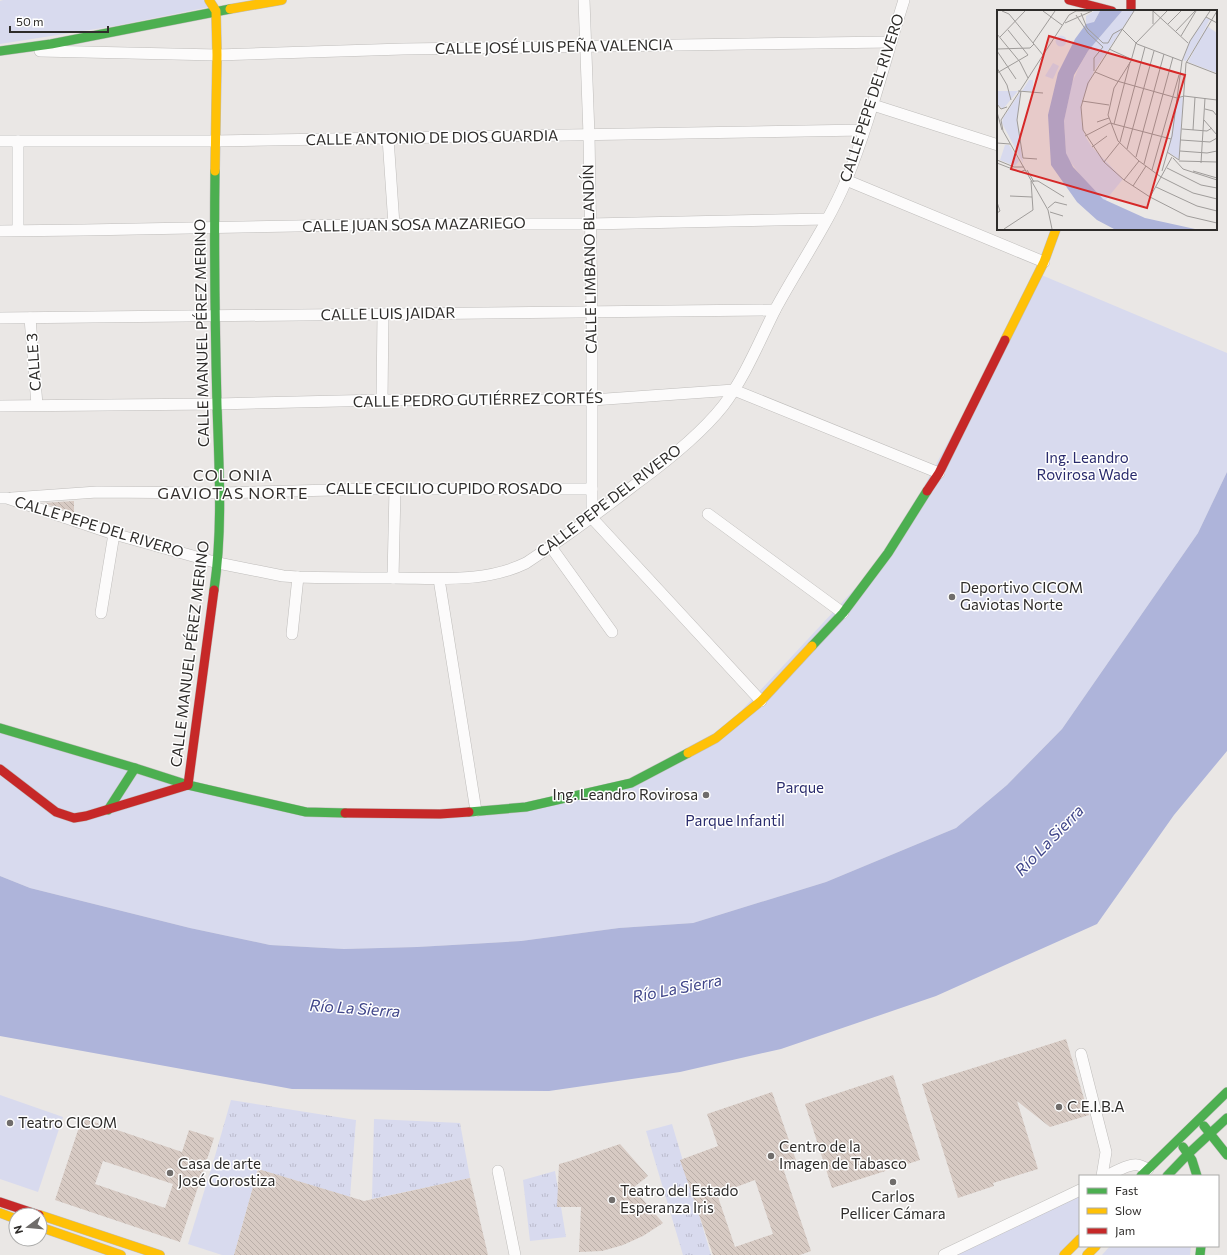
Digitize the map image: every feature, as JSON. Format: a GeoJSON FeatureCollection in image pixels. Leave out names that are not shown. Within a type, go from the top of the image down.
{"type":"FeatureCollection","features":[{"type":"Feature","properties":{"kind":"main road","name":"CALLE MANUEL PÉREZ MERINO"},"geometry":{"type":"LineString","coordinates":[[188,785],[218,563],[220,493],[214,228],[217,55],[216,11],[210,0]]}},
{"type":"Feature","properties":{"kind":"main road"},"geometry":{"type":"LineString","coordinates":[[4,51],[65,42],[216,11],[282,0]]}},
{"type":"Feature","properties":{"kind":"main road"},"geometry":{"type":"LineString","coordinates":[[1069,0],[1108,10]]}},
{"type":"Feature","properties":{"kind":"main road"},"geometry":{"type":"LineString","coordinates":[[0,728],[188,785],[306,812],[440,814],[526,807],[631,783],[716,738],[761,701],[843,613],[888,554],[939,473],[1044,262],[1056,230]]}},
{"type":"Feature","properties":{"kind":"main road"},"geometry":{"type":"LineString","coordinates":[[108,810],[135,768]]}},
{"type":"Feature","properties":{"kind":"main road"},"geometry":{"type":"LineString","coordinates":[[0,769],[56,812],[64,816],[74,818],[108,810],[188,785]]}},
{"type":"Feature","properties":{"kind":"main road"},"geometry":{"type":"LineString","coordinates":[[1144,1173],[1227,1092]]}},
{"type":"Feature","properties":{"kind":"main road"},"geometry":{"type":"LineString","coordinates":[[1168,1175],[1227,1118]]}},
{"type":"Feature","properties":{"kind":"main road"},"geometry":{"type":"LineString","coordinates":[[1199,1120],[1227,1155]]}},
{"type":"Feature","properties":{"kind":"main road"},"geometry":{"type":"LineString","coordinates":[[1178,1140],[1188,1154],[1197,1175]]}},
{"type":"Feature","properties":{"kind":"main road"},"geometry":{"type":"LineString","coordinates":[[0,1202],[15,1207]]}},
{"type":"Feature","properties":{"kind":"main road"},"geometry":{"type":"LineString","coordinates":[[48,1218],[160,1255]]}},
{"type":"Feature","properties":{"kind":"main road"},"geometry":{"type":"LineString","coordinates":[[48,1230],[121,1255]]}},
{"type":"Feature","properties":{"kind":"main road"},"geometry":{"type":"LineString","coordinates":[[1064,1255],[1079,1240]]}},
{"type":"Feature","properties":{"kind":"main road"},"geometry":{"type":"LineString","coordinates":[[1087,1255],[1095,1247]]}},
{"type":"Feature","properties":{"kind":"street","name":"CALLE LIMBANO BLANDÍN"},"geometry":{"type":"LineString","coordinates":[[584,0],[589,135],[592,312],[592,518]]}},
{"type":"Feature","properties":{"kind":"street","name":"CALLE PEPE DEL RIVERO"},"geometry":{"type":"LineString","coordinates":[[4,498],[114,534],[218,563],[283,576],[440,579],[474,578],[492,575],[518,567],[551,547],[592,518],[666,461],[690,441],[723,406],[734,390],[775,310],[827,219],[846,180],[873,104],[904,0]]}},
{"type":"Feature","properties":{"kind":"street","name":"CALLE JOSÉ LUIS PEÑA VALENCIA"},"geometry":{"type":"LineString","coordinates":[[4,51],[217,55],[403,49],[891,42]]}},
{"type":"Feature","properties":{"kind":"street"},"geometry":{"type":"LineString","coordinates":[[873,104],[997,145]]}},
{"type":"Feature","properties":{"kind":"street","name":"CALLE ANTONIO DE DIOS GUARDIA"},"geometry":{"type":"LineString","coordinates":[[0,141],[215,141],[864,130]]}},
{"type":"Feature","properties":{"kind":"street"},"geometry":{"type":"LineString","coordinates":[[388,138],[394,225]]}},
{"type":"Feature","properties":{"kind":"street"},"geometry":{"type":"LineString","coordinates":[[18,141],[18,230]]}},
{"type":"Feature","properties":{"kind":"street"},"geometry":{"type":"LineString","coordinates":[[846,180],[1044,262]]}},
{"type":"Feature","properties":{"kind":"street","name":"CALLE JUAN SOSA MAZARIEGO"},"geometry":{"type":"LineString","coordinates":[[0,231],[394,225],[590,224],[827,219]]}},
{"type":"Feature","properties":{"kind":"street","name":"CALLE LUIS JAIDAR"},"geometry":{"type":"LineString","coordinates":[[0,318],[775,310]]}},
{"type":"Feature","properties":{"kind":"street"},"geometry":{"type":"LineString","coordinates":[[382,400],[383,314]]}},
{"type":"Feature","properties":{"kind":"street","name":"CALLE 3"},"geometry":{"type":"LineString","coordinates":[[30,318],[37,406]]}},
{"type":"Feature","properties":{"kind":"street","name":"CALLE PEDRO GUTIÉRREZ CORTÉS"},"geometry":{"type":"LineString","coordinates":[[0,406],[217,404],[382,400],[592,400],[734,390],[939,473]]}},
{"type":"Feature","properties":{"kind":"street","name":"CALLE CECILIO CUPIDO ROSADO"},"geometry":{"type":"LineString","coordinates":[[4,498],[97,492],[220,493],[372,489],[592,489]]}},
{"type":"Feature","properties":{"kind":"street"},"geometry":{"type":"LineString","coordinates":[[393,578],[395,489]]}},
{"type":"Feature","properties":{"kind":"street"},"geometry":{"type":"LineString","coordinates":[[708,514],[843,613]]}},
{"type":"Feature","properties":{"kind":"street"},"geometry":{"type":"LineString","coordinates":[[592,518],[761,701]]}},
{"type":"Feature","properties":{"kind":"street"},"geometry":{"type":"LineString","coordinates":[[101,613],[114,534]]}},
{"type":"Feature","properties":{"kind":"street"},"geometry":{"type":"LineString","coordinates":[[551,547],[612,632]]}},
{"type":"Feature","properties":{"kind":"street"},"geometry":{"type":"LineString","coordinates":[[292,634],[298,577]]}},
{"type":"Feature","properties":{"kind":"street"},"geometry":{"type":"LineString","coordinates":[[440,579],[476,811]]}},
{"type":"Feature","properties":{"kind":"street"},"geometry":{"type":"LineString","coordinates":[[1081,1054],[1106,1152],[1102,1175]]}},
{"type":"Feature","properties":{"kind":"street"},"geometry":{"type":"LineString","coordinates":[[1109,1175],[1133,1165],[1138,1165],[1144,1173]]}},
{"type":"Feature","properties":{"kind":"street"},"geometry":{"type":"LineString","coordinates":[[498,1170],[515,1255]]}},
{"type":"Feature","properties":{"kind":"street"},"geometry":{"type":"LineString","coordinates":[[944,1255],[1079,1190]]}},
{"type":"Feature","properties":{"kind":"green space"},"geometry":{"type":"Polygon","coordinates":[[[205,0],[209,7],[115,26],[0,44],[0,1],[205,0]]]}},
{"type":"Feature","properties":{"kind":"green space","name":"Ing. Leandro Rovirosa Wade"},"geometry":{"type":"Polygon","coordinates":[[[1039,274],[1227,353],[1227,472],[1198,533],[1062,729],[1007,785],[956,828],[826,882],[693,923],[619,928],[521,941],[417,947],[344,949],[270,945],[190,928],[30,888],[0,876],[0,728],[306,812],[476,811],[631,783],[716,738],[888,553],[1039,274]]]}},
{"type":"Feature","properties":{"kind":"green space"},"geometry":{"type":"Polygon","coordinates":[[[0,1095],[63,1117],[38,1192],[0,1179],[0,1095]]]}},
{"type":"Feature","properties":{"kind":"green space"},"geometry":{"type":"Polygon","coordinates":[[[231,1100],[356,1120],[350,1197],[215,1156],[231,1100]]]}},
{"type":"Feature","properties":{"kind":"green space"},"geometry":{"type":"Polygon","coordinates":[[[374,1119],[460,1123],[470,1178],[372,1199],[374,1119]]]}},
{"type":"Feature","properties":{"kind":"green space"},"geometry":{"type":"Polygon","coordinates":[[[672,1124],[711,1255],[683,1255],[646,1131],[672,1124]]]}},
{"type":"Feature","properties":{"kind":"green space"},"geometry":{"type":"Polygon","coordinates":[[[215,1156],[258,1169],[234,1255],[222,1255],[188,1244],[215,1156]]]}},
{"type":"Feature","properties":{"kind":"green space"},"geometry":{"type":"Polygon","coordinates":[[[555,1171],[566,1237],[530,1241],[523,1180],[555,1171]]]}},
{"type":"Feature","properties":{"kind":"green space"},"geometry":{"type":"Polygon","coordinates":[[[1079,1189],[1079,1239],[1064,1255],[944,1255],[1079,1189]]]}},
{"type":"Feature","properties":{"kind":"green space"},"geometry":{"type":"Polygon","coordinates":[[[1109,1247],[1191,1247],[1190,1255],[1102,1255],[1109,1247]]]}},
{"type":"Feature","properties":{"kind":"water","name":"Río La Sierra"},"geometry":{"type":"Polygon","coordinates":[[[1227,472],[1227,751],[1174,815],[1097,924],[936,996],[781,1049],[680,1072],[549,1091],[292,1089],[0,1036],[0,876],[30,888],[190,928],[270,945],[344,949],[417,947],[521,941],[619,928],[693,923],[826,882],[956,828],[1007,785],[1062,729],[1198,533],[1227,472]]]}},
{"type":"Feature","properties":{"kind":"building"},"geometry":{"type":"Polygon","coordinates":[[[74,501],[74,513],[43,503],[74,501]]]}},
{"type":"Feature","properties":{"kind":"building"},"geometry":{"type":"Polygon","coordinates":[[[1066,1039],[1089,1115],[1050,1127],[1017,1101],[1038,1169],[993,1183],[994,1186],[958,1198],[922,1084],[1066,1039]]]}},
{"type":"Feature","properties":{"kind":"building"},"geometry":{"type":"Polygon","coordinates":[[[893,1075],[920,1160],[832,1188],[805,1104],[893,1075]]]}},
{"type":"Feature","properties":{"kind":"building"},"geometry":{"type":"Polygon","coordinates":[[[772,1092],[798,1166],[784,1171],[811,1251],[800,1255],[713,1255],[680,1160],[718,1146],[707,1114],[772,1092]],[[755,1180],[717,1194],[735,1247],[773,1234],[755,1180]]]}},
{"type":"Feature","properties":{"kind":"building","name":"Casa de arte José Gorostiza"},"geometry":{"type":"Polygon","coordinates":[[[82,1118],[182,1152],[189,1130],[214,1138],[180,1242],[55,1200],[82,1118]],[[103,1161],[95,1184],[165,1208],[173,1184],[103,1161]]]}},
{"type":"Feature","properties":{"kind":"building","name":"Teatro del Estado Esperanza Iris"},"geometry":{"type":"Polygon","coordinates":[[[620,1144],[648,1176],[633,1188],[663,1223],[643,1236],[623,1245],[602,1251],[579,1252],[581,1207],[557,1207],[559,1164],[620,1144]]]}},
{"type":"Feature","properties":{"kind":"building"},"geometry":{"type":"Polygon","coordinates":[[[258,1169],[364,1201],[470,1178],[488,1255],[234,1255],[258,1169]]]}},
{"type":"Feature","properties":{"kind":"traffic: fast"},"geometry":{"type":"LineString","coordinates":[[0,51],[51,44],[230,9]]}},
{"type":"Feature","properties":{"kind":"traffic: fast"},"geometry":{"type":"LineString","coordinates":[[214,590],[219,544],[220,498],[215,317],[215,171]]}},
{"type":"Feature","properties":{"kind":"traffic: fast"},"geometry":{"type":"LineString","coordinates":[[812,646],[843,613],[888,553],[927,491]]}},
{"type":"Feature","properties":{"kind":"traffic: fast"},"geometry":{"type":"LineString","coordinates":[[0,728],[188,785],[306,812],[345,813]]}},
{"type":"Feature","properties":{"kind":"traffic: fast"},"geometry":{"type":"LineString","coordinates":[[469,812],[526,807],[631,783],[688,753]]}},
{"type":"Feature","properties":{"kind":"traffic: fast"},"geometry":{"type":"LineString","coordinates":[[108,810],[135,768]]}},
{"type":"Feature","properties":{"kind":"traffic: fast"},"geometry":{"type":"LineString","coordinates":[[1142,1175],[1227,1092]]}},
{"type":"Feature","properties":{"kind":"traffic: fast"},"geometry":{"type":"LineString","coordinates":[[1168,1175],[1227,1118]]}},
{"type":"Feature","properties":{"kind":"traffic: fast"},"geometry":{"type":"LineString","coordinates":[[1204,1126],[1227,1155]]}},
{"type":"Feature","properties":{"kind":"traffic: fast"},"geometry":{"type":"LineString","coordinates":[[1183,1147],[1192,1160],[1197,1175]]}},
{"type":"Feature","properties":{"kind":"traffic: fast"},"geometry":{"type":"LineString","coordinates":[[1200,1255],[1201,1247]]}},
{"type":"Feature","properties":{"kind":"traffic: slow"},"geometry":{"type":"LineString","coordinates":[[209,0],[216,11],[217,55],[215,171]]}},
{"type":"Feature","properties":{"kind":"traffic: slow"},"geometry":{"type":"LineString","coordinates":[[230,9],[282,0]]}},
{"type":"Feature","properties":{"kind":"traffic: slow"},"geometry":{"type":"LineString","coordinates":[[1005,340],[1044,262],[1056,230]]}},
{"type":"Feature","properties":{"kind":"traffic: slow"},"geometry":{"type":"LineString","coordinates":[[688,753],[716,738],[761,701],[812,646]]}},
{"type":"Feature","properties":{"kind":"traffic: slow"},"geometry":{"type":"LineString","coordinates":[[0,1213],[8,1216]]}},
{"type":"Feature","properties":{"kind":"traffic: slow"},"geometry":{"type":"LineString","coordinates":[[48,1218],[160,1255]]}},
{"type":"Feature","properties":{"kind":"traffic: slow"},"geometry":{"type":"LineString","coordinates":[[48,1230],[121,1255]]}},
{"type":"Feature","properties":{"kind":"traffic: slow"},"geometry":{"type":"LineString","coordinates":[[1064,1255],[1079,1240]]}},
{"type":"Feature","properties":{"kind":"traffic: slow"},"geometry":{"type":"LineString","coordinates":[[1087,1255],[1095,1247]]}},
{"type":"Feature","properties":{"kind":"traffic: jam"},"geometry":{"type":"LineString","coordinates":[[1069,0],[1108,10]]}},
{"type":"Feature","properties":{"kind":"traffic: jam"},"geometry":{"type":"LineString","coordinates":[[1131,0],[1131,10]]}},
{"type":"Feature","properties":{"kind":"traffic: jam"},"geometry":{"type":"LineString","coordinates":[[927,491],[939,473],[1005,340]]}},
{"type":"Feature","properties":{"kind":"traffic: jam"},"geometry":{"type":"LineString","coordinates":[[188,785],[214,590]]}},
{"type":"Feature","properties":{"kind":"traffic: jam"},"geometry":{"type":"LineString","coordinates":[[0,769],[56,812],[74,818],[86,816],[188,785]]}},
{"type":"Feature","properties":{"kind":"traffic: jam"},"geometry":{"type":"LineString","coordinates":[[345,813],[440,814],[469,812]]}},
{"type":"Feature","properties":{"kind":"traffic: jam"},"geometry":{"type":"LineString","coordinates":[[0,1202],[15,1207]]}},
{"type":"Feature","properties":{"kind":"place","name":"Deportivo CICOM Gaviotas Norte"},"geometry":{"type":"Point","coordinates":[952,597]}},
{"type":"Feature","properties":{"kind":"place","name":"Ing. Leandro Rovirosa"},"geometry":{"type":"Point","coordinates":[706,795]}},
{"type":"Feature","properties":{"kind":"place","name":"C.E.I.B.A"},"geometry":{"type":"Point","coordinates":[1059,1107]}},
{"type":"Feature","properties":{"kind":"place","name":"Teatro CICOM"},"geometry":{"type":"Point","coordinates":[10,1123]}},
{"type":"Feature","properties":{"kind":"place","name":"Centro de la Imagen de Tabasco"},"geometry":{"type":"Point","coordinates":[771,1156]}},
{"type":"Feature","properties":{"kind":"place","name":"Casa de arte José Gorostiza"},"geometry":{"type":"Point","coordinates":[170,1173]}},
{"type":"Feature","properties":{"kind":"place","name":"Carlos Pellicer Cámara"},"geometry":{"type":"Point","coordinates":[893,1182]}},
{"type":"Feature","properties":{"kind":"place","name":"Teatro del Estado Esperanza Iris"},"geometry":{"type":"Point","coordinates":[612,1200]}},
{"type":"Feature","properties":{"kind":"district","name":"COLONIA GAVIOTAS NORTE"},"geometry":{"type":"Point","coordinates":[233,484]}},
{"type":"Feature","properties":{"kind":"park label","name":"Parque"},"geometry":{"type":"Point","coordinates":[800,788]}},
{"type":"Feature","properties":{"kind":"park label","name":"Parque Infantil"},"geometry":{"type":"Point","coordinates":[735,821]}}]}
